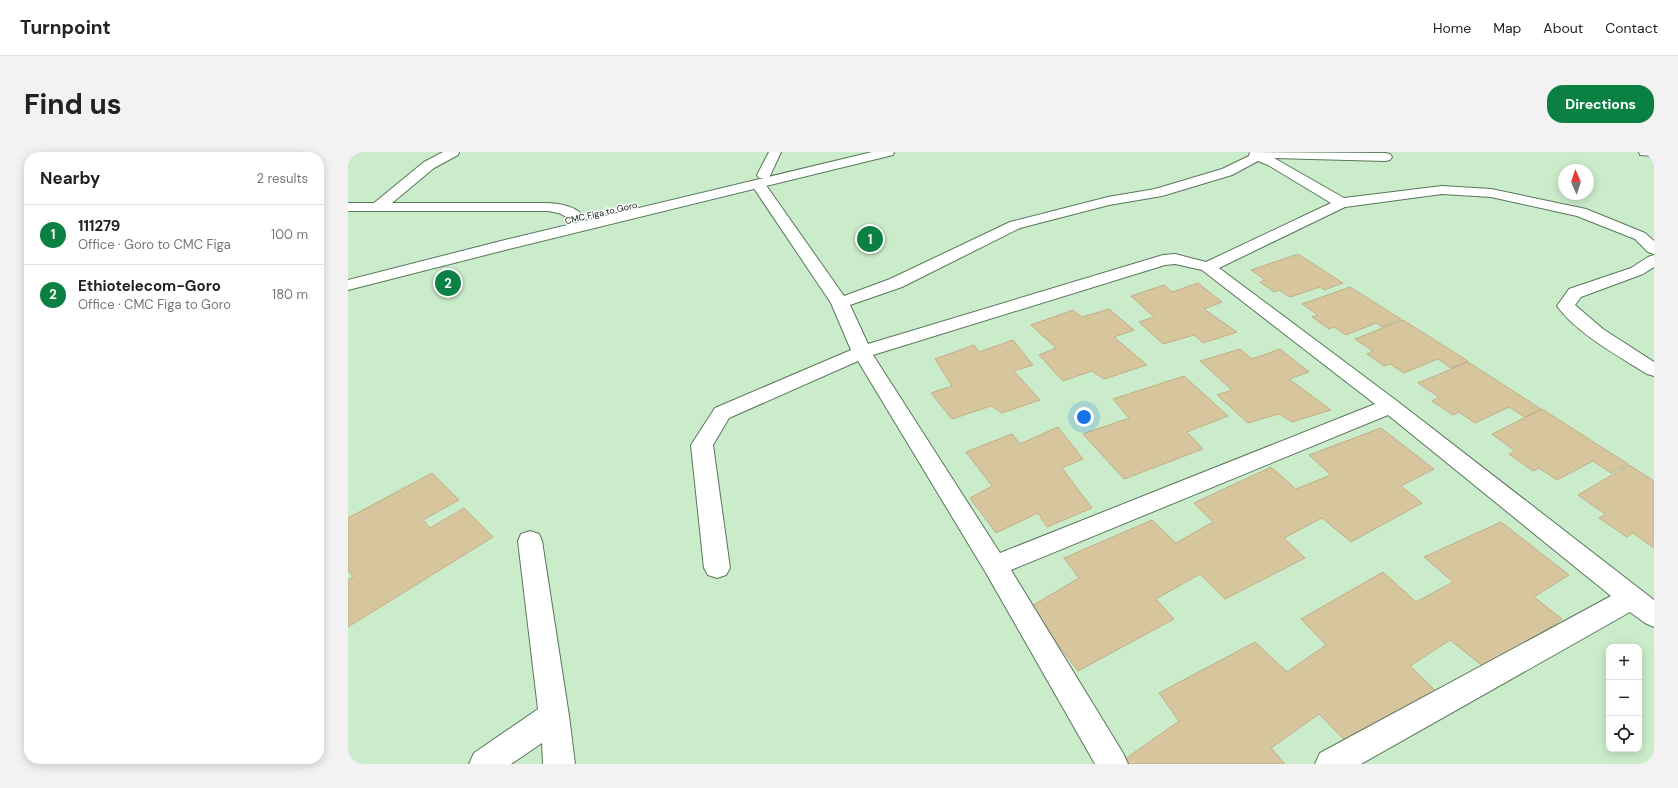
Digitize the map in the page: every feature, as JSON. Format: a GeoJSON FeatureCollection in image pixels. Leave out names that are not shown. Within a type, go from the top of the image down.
{"type":"FeatureCollection","features":[{"type":"Feature","properties":{"kind":"street"},"geometry":{"type":"LineString","coordinates":[[378,207],[429,165],[453,152]]}},
{"type":"Feature","properties":{"kind":"street"},"geometry":{"type":"LineString","coordinates":[[765,180],[775,152]]}},
{"type":"Feature","properties":{"kind":"street","name":"CMC Figa to Goro"},"geometry":{"type":"LineString","coordinates":[[348,276],[578,218],[765,180],[854,152]]}},
{"type":"Feature","properties":{"kind":"street"},"geometry":{"type":"LineString","coordinates":[[348,285],[765,180],[888,152]]}},
{"type":"Feature","properties":{"kind":"street"},"geometry":{"type":"LineString","coordinates":[[1645,152],[1654,152]]}},
{"type":"Feature","properties":{"kind":"street"},"geometry":{"type":"LineString","coordinates":[[840,303],[896,283],[1015,225],[1108,201],[1157,193],[1227,172],[1254,154],[1282,153],[1385,157]]}},
{"type":"Feature","properties":{"kind":"street"},"geometry":{"type":"LineString","coordinates":[[1254,154],[1273,162],[1342,203]]}},
{"type":"Feature","properties":{"kind":"street"},"geometry":{"type":"LineString","coordinates":[[765,180],[840,303],[862,352],[995,566],[1112,764]]}},
{"type":"Feature","properties":{"kind":"street"},"geometry":{"type":"LineString","coordinates":[[1208,267],[1342,203],[1442,190],[1491,192],[1581,212],[1640,236],[1654,249]]}},
{"type":"Feature","properties":{"kind":"street"},"geometry":{"type":"LineString","coordinates":[[348,207],[548,207],[563,209],[578,218]]}},
{"type":"Feature","properties":{"kind":"street"},"geometry":{"type":"LineString","coordinates":[[717,568],[702,445],[722,413],[862,352],[1162,260],[1175,259],[1208,267],[1390,406],[1654,615]]}},
{"type":"Feature","properties":{"kind":"street"},"geometry":{"type":"LineString","coordinates":[[1654,260],[1637,271],[1575,293],[1566,306],[1580,320],[1626,353],[1654,370]]}},
{"type":"Feature","properties":{"kind":"street"},"geometry":{"type":"LineString","coordinates":[[995,566],[1390,406]]}},
{"type":"Feature","properties":{"kind":"street"},"geometry":{"type":"LineString","coordinates":[[530,541],[554,716],[559,764]]}},
{"type":"Feature","properties":{"kind":"street"},"geometry":{"type":"LineString","coordinates":[[1331,764],[1631,598]]}},
{"type":"Feature","properties":{"kind":"street"},"geometry":{"type":"LineString","coordinates":[[485,764],[554,716]]}},
{"type":"Feature","properties":{"kind":"building"},"geometry":{"type":"Polygon","coordinates":[[[1298,254],[1343,283],[1324,290],[1320,287],[1290,297],[1279,290],[1274,292],[1260,282],[1265,280],[1251,270],[1298,254]]]}},
{"type":"Feature","properties":{"kind":"building"},"geometry":{"type":"Polygon","coordinates":[[[1198,283],[1222,302],[1204,309],[1237,332],[1203,343],[1194,335],[1163,344],[1139,322],[1154,317],[1131,296],[1164,285],[1172,292],[1198,283]]]}},
{"type":"Feature","properties":{"kind":"building"},"geometry":{"type":"Polygon","coordinates":[[[1350,287],[1401,319],[1382,327],[1376,323],[1346,335],[1334,327],[1329,329],[1312,317],[1318,315],[1302,304],[1350,287]]]}},
{"type":"Feature","properties":{"kind":"building"},"geometry":{"type":"Polygon","coordinates":[[[1109,309],[1134,330],[1114,337],[1147,365],[1104,379],[1092,371],[1063,381],[1039,355],[1056,348],[1031,325],[1073,310],[1082,317],[1109,309]]]}},
{"type":"Feature","properties":{"kind":"building"},"geometry":{"type":"Polygon","coordinates":[[[1403,320],[1468,361],[1451,368],[1438,359],[1404,373],[1390,364],[1384,366],[1367,354],[1373,351],[1355,339],[1403,320]]]}},
{"type":"Feature","properties":{"kind":"building"},"geometry":{"type":"Polygon","coordinates":[[[1013,340],[1033,365],[1014,371],[1040,400],[1002,413],[991,406],[952,419],[931,393],[952,386],[935,359],[974,345],[979,352],[1013,340]]]}},
{"type":"Feature","properties":{"kind":"building"},"geometry":{"type":"Polygon","coordinates":[[[1240,349],[1252,359],[1280,349],[1309,372],[1289,379],[1331,410],[1292,422],[1279,414],[1248,423],[1217,395],[1232,390],[1200,361],[1240,349]]]}},
{"type":"Feature","properties":{"kind":"building"},"geometry":{"type":"Polygon","coordinates":[[[1468,362],[1541,409],[1525,417],[1509,407],[1475,423],[1459,412],[1453,415],[1432,401],[1439,397],[1418,383],[1468,362]]]}},
{"type":"Feature","properties":{"kind":"building"},"geometry":{"type":"Polygon","coordinates":[[[1184,376],[1228,416],[1187,432],[1203,449],[1124,479],[1083,434],[1129,418],[1113,399],[1184,376]]]}},
{"type":"Feature","properties":{"kind":"building"},"geometry":{"type":"Polygon","coordinates":[[[1542,409],[1628,464],[1611,473],[1593,461],[1557,480],[1539,468],[1533,471],[1509,454],[1515,451],[1492,434],[1542,409]]]}},
{"type":"Feature","properties":{"kind":"building"},"geometry":{"type":"Polygon","coordinates":[[[1058,427],[1083,459],[1062,468],[1092,508],[1047,527],[1038,513],[996,533],[970,498],[992,486],[966,452],[1012,434],[1020,444],[1058,427]]]}},
{"type":"Feature","properties":{"kind":"building"},"geometry":{"type":"Polygon","coordinates":[[[1381,428],[1434,469],[1401,486],[1422,503],[1351,542],[1322,518],[1284,538],[1305,558],[1225,599],[1200,574],[1156,599],[1174,619],[1078,671],[1030,607],[1079,578],[1064,558],[1152,520],[1176,543],[1213,522],[1194,503],[1271,467],[1296,489],[1331,475],[1309,455],[1381,428]]]}},
{"type":"Feature","properties":{"kind":"building"},"geometry":{"type":"Polygon","coordinates":[[[1629,465],[1654,481],[1654,548],[1633,533],[1627,537],[1599,518],[1605,514],[1578,495],[1629,465]]]}},
{"type":"Feature","properties":{"kind":"building"},"geometry":{"type":"Polygon","coordinates":[[[432,473],[459,500],[423,520],[430,528],[464,508],[493,537],[348,627],[348,580],[353,577],[348,570],[348,518],[432,473]]]}},
{"type":"Feature","properties":{"kind":"building"},"geometry":{"type":"Polygon","coordinates":[[[1501,522],[1569,575],[1534,597],[1562,619],[1489,671],[1450,640],[1410,666],[1438,693],[1352,748],[1319,714],[1271,748],[1285,764],[1129,764],[1125,759],[1179,721],[1159,693],[1255,642],[1287,672],[1326,645],[1301,619],[1383,572],[1416,602],[1453,582],[1424,557],[1501,522]]]}},
{"type":"Feature","properties":{"kind":"place","name":"111279"},"geometry":{"type":"Point","coordinates":[870,239]}},
{"type":"Feature","properties":{"kind":"place","name":"Ethiotelecom-Goro"},"geometry":{"type":"Point","coordinates":[448,283]}}]}
